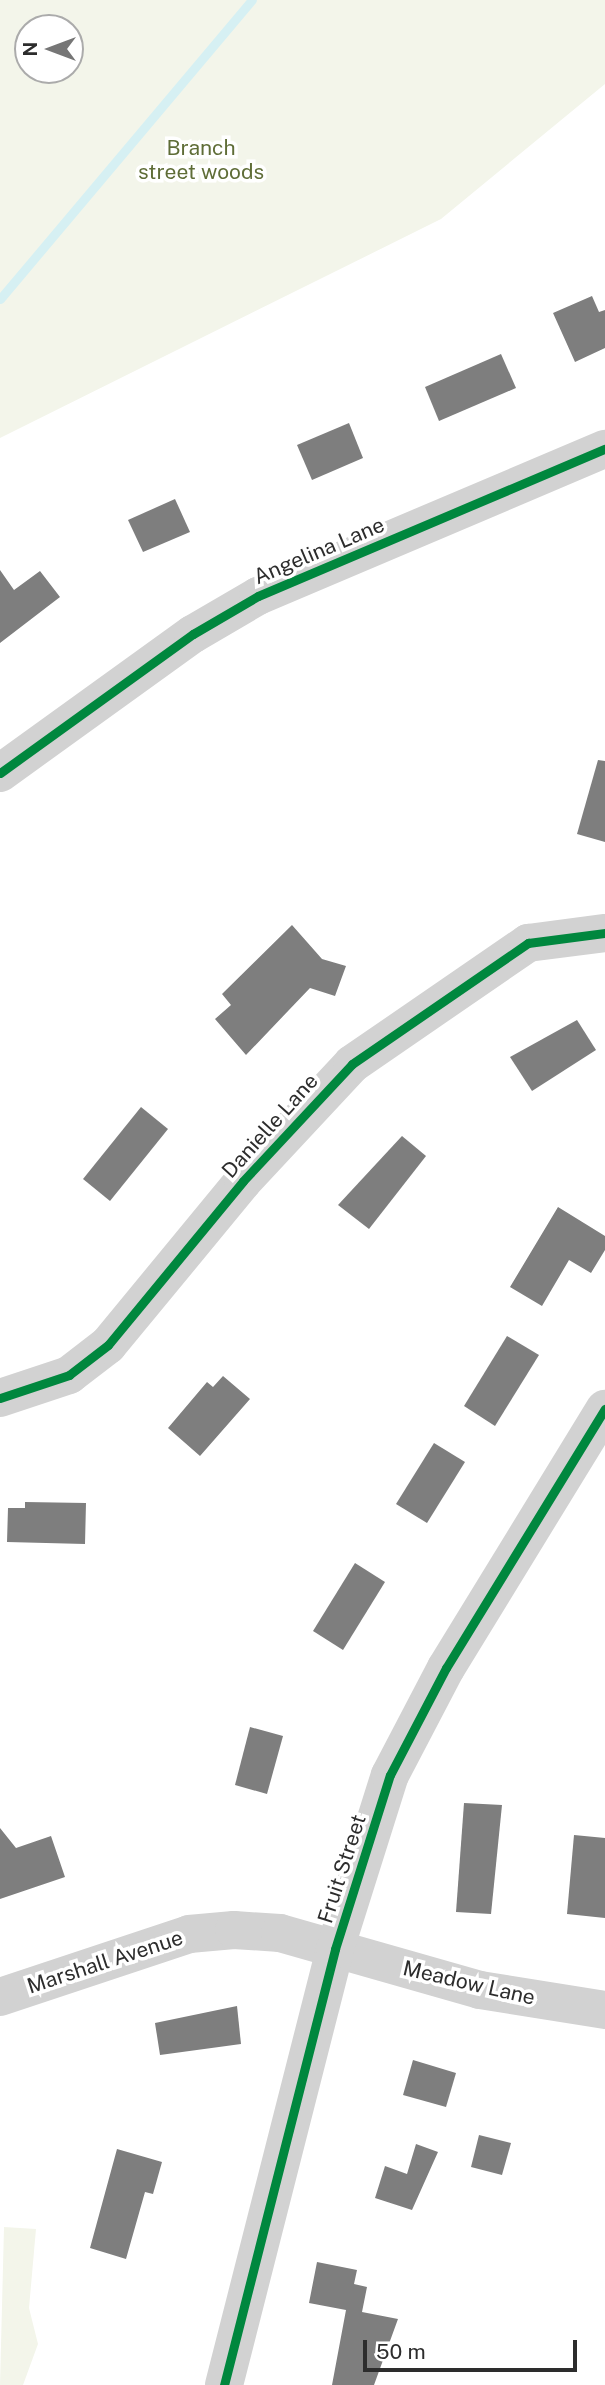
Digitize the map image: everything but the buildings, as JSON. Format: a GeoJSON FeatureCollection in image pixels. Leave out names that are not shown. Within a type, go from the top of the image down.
{"type":"FeatureCollection","features":[{"type":"Feature","properties":{"kind":"street","name":"Angelina Lane"},"geometry":{"type":"LineString","coordinates":[[0,773],[193,634],[258,596],[605,449]]}},
{"type":"Feature","properties":{"kind":"street","name":"Danielle Lane"},"geometry":{"type":"LineString","coordinates":[[0,1398],[69,1375],[108,1345],[243,1181],[352,1064],[528,943],[605,933]]}},
{"type":"Feature","properties":{"kind":"street","name":"Fruit Street"},"geometry":{"type":"LineString","coordinates":[[224,2385],[335,1950],[390,1774],[416,1721],[605,1409]]}},
{"type":"Feature","properties":{"kind":"street","name":"Marshall Avenue"},"geometry":{"type":"LineString","coordinates":[[0,1997],[189,1934],[280,1933],[335,1950]]}},
{"type":"Feature","properties":{"kind":"street","name":"Meadow Lane"},"geometry":{"type":"LineString","coordinates":[[335,1950],[480,1990],[605,2010]]}},
{"type":"Feature","properties":{"kind":"green space","name":"Branch street woods"},"geometry":{"type":"Polygon","coordinates":[[[0,0],[605,0],[605,84],[441,219],[0,438],[0,0]]]}},
{"type":"Feature","properties":{"kind":"green space"},"geometry":{"type":"Polygon","coordinates":[[[4,2227],[36,2229],[29,2308],[38,2344],[23,2385],[0,2385],[4,2227]]]}},
{"type":"Feature","properties":{"kind":"waterway"},"geometry":{"type":"LineString","coordinates":[[0,299],[252,0]]}},
{"type":"Feature","properties":{"kind":"cycle path"},"geometry":{"type":"LineString","coordinates":[[0,773],[193,634],[258,596],[605,449]]}},
{"type":"Feature","properties":{"kind":"cycle path"},"geometry":{"type":"LineString","coordinates":[[0,1398],[69,1375],[108,1345],[243,1181],[352,1064],[528,943],[605,933]]}},
{"type":"Feature","properties":{"kind":"cycle path"},"geometry":{"type":"LineString","coordinates":[[224,2385],[335,1949],[390,1775],[446,1668],[605,1409]]}}]}
